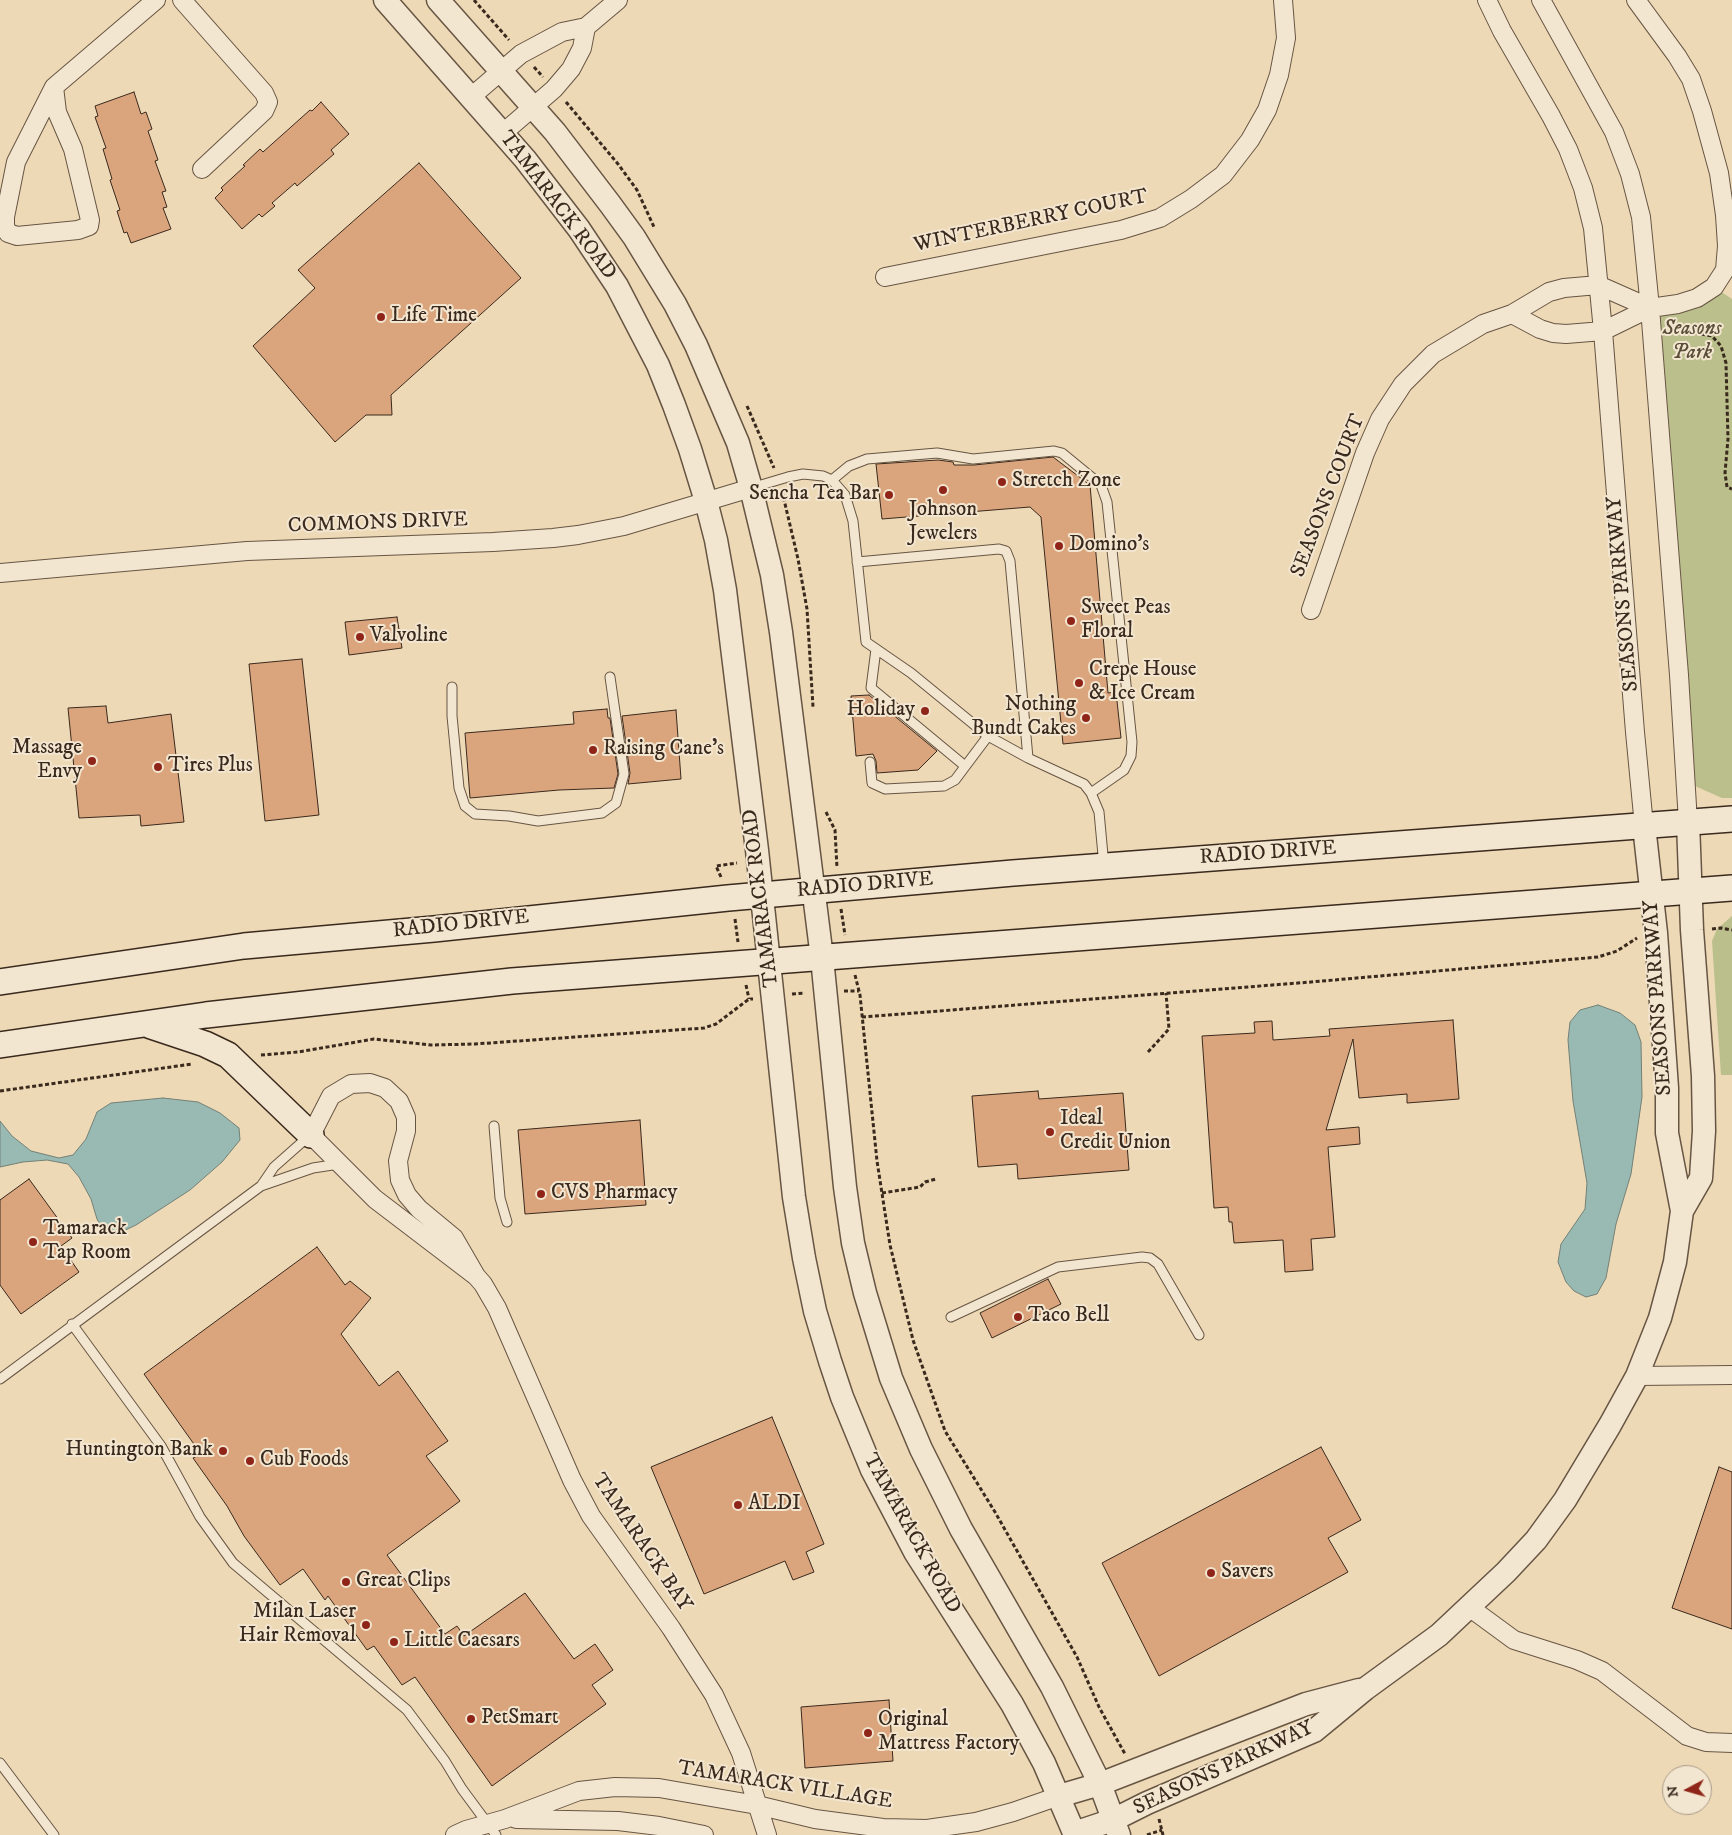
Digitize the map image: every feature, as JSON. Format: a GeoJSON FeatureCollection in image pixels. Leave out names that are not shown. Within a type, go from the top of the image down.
{"type":"FeatureCollection","features":[{"type":"Feature","properties":{"kind":"main road","name":"RADIO DRIVE"},"geometry":{"type":"LineString","coordinates":[[0,982],[244,946],[434,929],[728,898],[1732,818]]}},
{"type":"Feature","properties":{"kind":"main road"},"geometry":{"type":"LineString","coordinates":[[0,1045],[144,1023],[512,982],[1732,888]]}},
{"type":"Feature","properties":{"kind":"main road"},"geometry":{"type":"LineString","coordinates":[[144,1023],[212,1046],[228,1055],[311,1135]]}},
{"type":"Feature","properties":{"kind":"street"},"geometry":{"type":"LineString","coordinates":[[54,87],[57,112],[73,149],[89,211],[89,226],[78,230],[17,236],[8,233],[5,226],[5,217],[16,162],[54,87],[156,0]]}},
{"type":"Feature","properties":{"kind":"street"},"geometry":{"type":"LineString","coordinates":[[182,0],[264,93],[268,102],[264,111],[202,170]]}},
{"type":"Feature","properties":{"kind":"street","name":"TAMARACK ROAD"},"geometry":{"type":"LineString","coordinates":[[385,0],[503,133],[551,191],[616,286],[658,365],[690,449],[716,540],[725,590],[762,895],[796,1211],[815,1311],[830,1361],[855,1430],[892,1509],[940,1592],[1012,1704],[1059,1796],[1072,1834]]}},
{"type":"Feature","properties":{"kind":"street","name":"TAMARACK ROAD"},"geometry":{"type":"LineString","coordinates":[[438,0],[561,139],[610,204],[675,304],[696,345],[734,435],[751,488],[772,576],[822,958],[845,1187],[853,1242],[865,1292],[891,1378],[920,1449],[941,1492],[1052,1687],[1100,1784],[1116,1828]]}},
{"type":"Feature","properties":{"kind":"street"},"geometry":{"type":"LineString","coordinates":[[471,97],[521,54],[562,32],[586,27],[618,0]]}},
{"type":"Feature","properties":{"kind":"street","name":"WINTERBERRY COURT"},"geometry":{"type":"LineString","coordinates":[[885,277],[1121,230],[1160,218],[1191,199],[1223,175],[1250,140],[1266,110],[1280,75],[1286,38],[1283,0]]}},
{"type":"Feature","properties":{"kind":"street","name":"SEASONS PARKWAY"},"geometry":{"type":"LineString","coordinates":[[1072,1834],[1116,1828],[1147,1803],[1314,1731],[1365,1689],[1439,1635],[1506,1572],[1536,1540],[1565,1500],[1637,1376],[1660,1318],[1675,1262],[1682,1211],[1667,1133],[1667,1079],[1656,933],[1636,741],[1593,228],[1580,180],[1552,116],[1502,31],[1487,0]]}},
{"type":"Feature","properties":{"kind":"street","name":"SEASONS PARKWAY"},"geometry":{"type":"LineString","coordinates":[[1541,0],[1614,132],[1630,174],[1641,218],[1652,331],[1683,739],[1703,1076],[1704,1131],[1701,1178],[1682,1211]]}},
{"type":"Feature","properties":{"kind":"street"},"geometry":{"type":"LineString","coordinates":[[1512,314],[1540,329],[1553,333],[1566,334],[1603,331],[1650,308],[1678,304],[1697,298],[1714,288],[1726,270],[1725,215],[1719,173],[1702,111],[1691,79],[1677,56],[1636,0]]}},
{"type":"Feature","properties":{"kind":"street"},"geometry":{"type":"LineString","coordinates":[[503,133],[534,108],[571,69],[582,48],[586,27]]}},
{"type":"Feature","properties":{"kind":"street"},"geometry":{"type":"LineString","coordinates":[[1598,284],[1650,308]]}},
{"type":"Feature","properties":{"kind":"street","name":"SEASONS COURT"},"geometry":{"type":"LineString","coordinates":[[1311,610],[1365,453],[1380,420],[1403,384],[1432,354],[1483,324],[1512,314],[1549,292],[1564,288],[1598,284]]}},
{"type":"Feature","properties":{"kind":"street","name":"COMMONS DRIVE"},"geometry":{"type":"LineString","coordinates":[[0,573],[248,551],[553,538],[624,526],[751,488]]}},
{"type":"Feature","properties":{"kind":"street","name":"TAMARACK BAY"},"geometry":{"type":"LineString","coordinates":[[476,1276],[375,1200],[311,1135],[331,1096],[351,1084],[370,1083],[385,1088],[399,1101],[406,1116],[406,1131],[398,1161],[400,1180],[408,1195],[419,1209],[454,1238],[497,1308],[572,1480],[591,1516],[671,1628],[714,1695],[741,1753],[767,1835]]}},
{"type":"Feature","properties":{"kind":"street"},"geometry":{"type":"LineString","coordinates":[[1637,1376],[1732,1375]]}},
{"type":"Feature","properties":{"kind":"street"},"geometry":{"type":"LineString","coordinates":[[1469,1607],[1514,1640],[1577,1660],[1602,1671],[1687,1736],[1706,1742],[1732,1743]]}},
{"type":"Feature","properties":{"kind":"street","name":"SEASONS PARKWAY"},"geometry":{"type":"LineString","coordinates":[[1059,1796],[1100,1784],[1306,1704],[1365,1689]]}},
{"type":"Feature","properties":{"kind":"street","name":"TAMARACK VILLAGE"},"geometry":{"type":"LineString","coordinates":[[455,1835],[491,1829],[505,1819],[579,1790],[659,1788],[757,1805],[816,1819],[883,1828],[927,1829],[976,1822],[1013,1812],[1059,1796]]}},
{"type":"Feature","properties":{"kind":"street","name":"TAMARACK VILLAGE"},"geometry":{"type":"LineString","coordinates":[[505,1819],[618,1821],[659,1826],[704,1835]]}},
{"type":"Feature","properties":{"kind":"lane"},"geometry":{"type":"LineString","coordinates":[[832,480],[849,466],[867,459],[937,453],[973,459],[1054,451],[1062,452],[1101,485],[1107,502],[1132,750],[1124,770],[1091,793]]}},
{"type":"Feature","properties":{"kind":"lane"},"geometry":{"type":"LineString","coordinates":[[751,488],[788,476],[803,474],[823,476],[832,480],[845,495],[853,521],[866,642],[910,673],[988,736],[1028,758],[1084,784],[1091,793],[1098,812],[1104,867]]}},
{"type":"Feature","properties":{"kind":"lane"},"geometry":{"type":"LineString","coordinates":[[858,562],[999,549],[1006,552],[1010,561],[1028,758]]}},
{"type":"Feature","properties":{"kind":"lane"},"geometry":{"type":"LineString","coordinates":[[876,650],[871,688],[966,766]]}},
{"type":"Feature","properties":{"kind":"lane"},"geometry":{"type":"LineString","coordinates":[[452,687],[452,716],[459,788],[465,806],[474,814],[509,816],[538,821],[602,813],[616,802],[624,774],[610,677]]}},
{"type":"Feature","properties":{"kind":"lane"},"geometry":{"type":"LineString","coordinates":[[870,762],[872,783],[885,789],[944,786],[955,780],[988,736]]}},
{"type":"Feature","properties":{"kind":"lane"},"geometry":{"type":"LineString","coordinates":[[494,1126],[500,1198],[507,1222]]}},
{"type":"Feature","properties":{"kind":"lane"},"geometry":{"type":"LineString","coordinates":[[261,1186],[274,1167],[311,1135]]}},
{"type":"Feature","properties":{"kind":"lane"},"geometry":{"type":"LineString","coordinates":[[0,1378],[261,1186],[313,1168],[339,1164]]}},
{"type":"Feature","properties":{"kind":"lane"},"geometry":{"type":"LineString","coordinates":[[951,1317],[1058,1267],[1142,1257],[1150,1258],[1158,1264],[1199,1335]]}},
{"type":"Feature","properties":{"kind":"lane"},"geometry":{"type":"LineString","coordinates":[[72,1324],[161,1446],[200,1517],[233,1563],[407,1710],[445,1761],[491,1829]]}},
{"type":"Feature","properties":{"kind":"lane"},"geometry":{"type":"LineString","coordinates":[[0,1762],[54,1835]]}},
{"type":"Feature","properties":{"kind":"path"},"geometry":{"type":"LineString","coordinates":[[1652,331],[1680,330],[1712,336],[1721,346],[1726,362],[1728,440],[1725,474],[1727,487],[1732,489]]}},
{"type":"Feature","properties":{"kind":"path"},"geometry":{"type":"LineString","coordinates":[[836,853],[843,929],[860,995],[882,1193],[890,1245],[913,1340],[945,1431],[995,1512],[1077,1657],[1099,1707],[1124,1752]]}},
{"type":"Feature","properties":{"kind":"path"},"geometry":{"type":"LineString","coordinates":[[256,1056],[298,1052],[374,1039],[432,1045],[475,1044],[704,1028],[716,1024],[749,999],[737,941],[736,921],[716,866]]}},
{"type":"Feature","properties":{"kind":"path"},"geometry":{"type":"LineString","coordinates":[[862,1017],[1598,957],[1617,951],[1635,940]]}},
{"type":"Feature","properties":{"kind":"path"},"geometry":{"type":"LineString","coordinates":[[1148,1052],[1169,1030],[1166,993]]}},
{"type":"Feature","properties":{"kind":"path"},"geometry":{"type":"LineString","coordinates":[[0,1091],[200,1063]]}},
{"type":"Feature","properties":{"kind":"path"},"geometry":{"type":"LineString","coordinates":[[882,1193],[920,1187],[925,1182],[936,1179]]}},
{"type":"Feature","properties":{"kind":"path"},"geometry":{"type":"LineString","coordinates":[[1158,1818],[1163,1835]]}},
{"type":"Feature","properties":{"kind":"path"},"geometry":{"type":"LineString","coordinates":[[1147,1835],[1162,1830]]}},
{"type":"Feature","properties":{"kind":"green space","name":"Seasons Park"},"geometry":{"type":"Polygon","coordinates":[[[1714,287],[1732,299],[1732,798],[1722,798],[1686,782],[1650,308],[1714,287]]]}},
{"type":"Feature","properties":{"kind":"green space"},"geometry":{"type":"Polygon","coordinates":[[[1732,916],[1732,1075],[1721,1075],[1712,941],[1717,929],[1732,916]]]}},
{"type":"Feature","properties":{"kind":"water"},"geometry":{"type":"Polygon","coordinates":[[[1598,1005],[1620,1013],[1635,1025],[1641,1042],[1642,1097],[1631,1174],[1616,1224],[1606,1278],[1597,1294],[1586,1297],[1574,1291],[1566,1282],[1558,1262],[1561,1244],[1585,1209],[1587,1183],[1573,1101],[1568,1040],[1570,1022],[1580,1010],[1598,1005]]]}},
{"type":"Feature","properties":{"kind":"water"},"geometry":{"type":"Polygon","coordinates":[[[163,1098],[198,1102],[220,1113],[239,1128],[240,1140],[222,1162],[190,1190],[136,1225],[117,1234],[105,1233],[97,1219],[91,1199],[79,1177],[68,1164],[47,1160],[23,1162],[0,1167],[0,1121],[12,1136],[31,1151],[59,1158],[73,1155],[86,1139],[97,1112],[111,1103],[163,1098]]]}},
{"type":"Feature","properties":{"kind":"building"},"geometry":{"type":"Polygon","coordinates":[[[134,92],[141,114],[146,112],[152,129],[148,131],[158,160],[155,161],[166,191],[162,192],[167,207],[163,208],[171,229],[131,243],[127,232],[124,233],[117,211],[120,210],[110,180],[112,179],[103,149],[106,148],[95,117],[98,116],[95,106],[134,92]]]}},
{"type":"Feature","properties":{"kind":"building"},"geometry":{"type":"Polygon","coordinates":[[[321,102],[349,134],[331,150],[334,154],[297,186],[295,183],[272,203],[275,206],[262,217],[259,214],[242,229],[215,198],[223,190],[221,188],[260,149],[263,152],[321,102]]]}},
{"type":"Feature","properties":{"kind":"building","name":"Life Time"},"geometry":{"type":"Polygon","coordinates":[[[419,163],[521,278],[391,395],[392,415],[366,415],[335,442],[253,346],[315,288],[298,270],[419,163]]]}},
{"type":"Feature","properties":{"kind":"building"},"geometry":{"type":"Polygon","coordinates":[[[1053,457],[1090,485],[1108,693],[1116,692],[1121,738],[1063,744],[1041,517],[1030,507],[882,519],[876,464],[938,460],[953,462],[954,465],[974,465],[1053,457]]]}},
{"type":"Feature","properties":{"kind":"building"},"geometry":{"type":"Polygon","coordinates":[[[397,617],[402,648],[349,655],[345,622],[397,617]]]}},
{"type":"Feature","properties":{"kind":"building"},"geometry":{"type":"Polygon","coordinates":[[[302,659],[319,815],[265,821],[249,664],[302,659]]]}},
{"type":"Feature","properties":{"kind":"building"},"geometry":{"type":"Polygon","coordinates":[[[869,695],[937,751],[918,770],[877,773],[873,754],[856,756],[851,696],[869,695]]]}},
{"type":"Feature","properties":{"kind":"building"},"geometry":{"type":"Polygon","coordinates":[[[106,706],[108,723],[171,714],[184,822],[141,826],[140,815],[79,818],[68,708],[106,706]]]}},
{"type":"Feature","properties":{"kind":"building"},"geometry":{"type":"Polygon","coordinates":[[[607,709],[618,774],[614,788],[559,790],[470,798],[465,733],[574,724],[573,712],[607,709]]]}},
{"type":"Feature","properties":{"kind":"building"},"geometry":{"type":"Polygon","coordinates":[[[676,710],[681,779],[628,784],[630,773],[622,716],[676,710]]]}},
{"type":"Feature","properties":{"kind":"building"},"geometry":{"type":"Polygon","coordinates":[[[1453,1020],[1459,1099],[1407,1103],[1407,1094],[1359,1098],[1353,1039],[1326,1130],[1359,1127],[1360,1144],[1328,1147],[1335,1237],[1311,1239],[1313,1270],[1285,1272],[1283,1240],[1234,1243],[1228,1207],[1214,1208],[1202,1036],[1255,1033],[1254,1022],[1272,1021],[1273,1040],[1330,1036],[1329,1029],[1453,1020]]]}},
{"type":"Feature","properties":{"kind":"building","name":"Ideal Credit Union"},"geometry":{"type":"Polygon","coordinates":[[[1038,1091],[1039,1099],[1123,1093],[1129,1170],[1018,1179],[1017,1164],[978,1167],[972,1096],[1038,1091]]]}},
{"type":"Feature","properties":{"kind":"building","name":"CVS Pharmacy"},"geometry":{"type":"Polygon","coordinates":[[[640,1120],[646,1205],[525,1214],[518,1130],[640,1120]]]}},
{"type":"Feature","properties":{"kind":"building","name":"Tamarack Tap Room"},"geometry":{"type":"Polygon","coordinates":[[[29,1179],[72,1238],[61,1246],[79,1272],[21,1314],[0,1285],[0,1200],[29,1179]]]}},
{"type":"Feature","properties":{"kind":"building"},"geometry":{"type":"Polygon","coordinates":[[[317,1247],[345,1285],[350,1281],[371,1298],[341,1334],[379,1386],[398,1371],[448,1441],[426,1456],[460,1501],[387,1555],[445,1634],[457,1626],[464,1636],[525,1593],[574,1659],[595,1644],[613,1670],[592,1685],[606,1704],[492,1786],[415,1677],[402,1685],[374,1646],[367,1650],[328,1596],[325,1600],[303,1569],[280,1585],[244,1536],[227,1506],[193,1458],[201,1454],[144,1374],[317,1247]]]}},
{"type":"Feature","properties":{"kind":"building"},"geometry":{"type":"Polygon","coordinates":[[[1048,1279],[1061,1304],[992,1338],[980,1313],[1048,1279]]]}},
{"type":"Feature","properties":{"kind":"building","name":"ALDI"},"geometry":{"type":"Polygon","coordinates":[[[772,1417],[824,1544],[806,1552],[814,1572],[793,1580],[785,1561],[704,1594],[651,1467],[772,1417]]]}},
{"type":"Feature","properties":{"kind":"building"},"geometry":{"type":"Polygon","coordinates":[[[1321,1447],[1361,1520],[1328,1538],[1348,1572],[1159,1676],[1102,1563],[1321,1447]]]}},
{"type":"Feature","properties":{"kind":"building"},"geometry":{"type":"Polygon","coordinates":[[[1719,1467],[1732,1472],[1732,1629],[1672,1608],[1719,1467]]]}},
{"type":"Feature","properties":{"kind":"building"},"geometry":{"type":"Polygon","coordinates":[[[889,1700],[893,1761],[805,1768],[801,1707],[889,1700]]]}},
{"type":"Feature","properties":{"kind":"place","name":"Life Time"},"geometry":{"type":"Point","coordinates":[381,317]}},
{"type":"Feature","properties":{"kind":"place","name":"Stretch Zone"},"geometry":{"type":"Point","coordinates":[1002,482]}},
{"type":"Feature","properties":{"kind":"place","name":"Johnson Jewelers"},"geometry":{"type":"Point","coordinates":[943,490]}},
{"type":"Feature","properties":{"kind":"place","name":"Sencha Tea Bar"},"geometry":{"type":"Point","coordinates":[889,495]}},
{"type":"Feature","properties":{"kind":"place","name":"Domino's"},"geometry":{"type":"Point","coordinates":[1059,546]}},
{"type":"Feature","properties":{"kind":"place","name":"Sweet Peas Floral"},"geometry":{"type":"Point","coordinates":[1071,621]}},
{"type":"Feature","properties":{"kind":"place","name":"Valvoline"},"geometry":{"type":"Point","coordinates":[360,637]}},
{"type":"Feature","properties":{"kind":"place","name":"Crepe House & Ice Cream"},"geometry":{"type":"Point","coordinates":[1079,683]}},
{"type":"Feature","properties":{"kind":"place","name":"Holiday"},"geometry":{"type":"Point","coordinates":[925,711]}},
{"type":"Feature","properties":{"kind":"place","name":"Nothing Bundt Cakes"},"geometry":{"type":"Point","coordinates":[1086,718]}},
{"type":"Feature","properties":{"kind":"place","name":"Raising Cane's"},"geometry":{"type":"Point","coordinates":[593,750]}},
{"type":"Feature","properties":{"kind":"place","name":"Massage Envy"},"geometry":{"type":"Point","coordinates":[92,761]}},
{"type":"Feature","properties":{"kind":"place","name":"Tires Plus"},"geometry":{"type":"Point","coordinates":[158,767]}},
{"type":"Feature","properties":{"kind":"place","name":"Ideal Credit Union"},"geometry":{"type":"Point","coordinates":[1050,1132]}},
{"type":"Feature","properties":{"kind":"place","name":"CVS Pharmacy"},"geometry":{"type":"Point","coordinates":[541,1194]}},
{"type":"Feature","properties":{"kind":"place","name":"Tamarack Tap Room"},"geometry":{"type":"Point","coordinates":[33,1242]}},
{"type":"Feature","properties":{"kind":"place","name":"Taco Bell"},"geometry":{"type":"Point","coordinates":[1018,1317]}},
{"type":"Feature","properties":{"kind":"place","name":"Huntington Bank"},"geometry":{"type":"Point","coordinates":[223,1451]}},
{"type":"Feature","properties":{"kind":"place","name":"Cub Foods"},"geometry":{"type":"Point","coordinates":[250,1461]}},
{"type":"Feature","properties":{"kind":"place","name":"ALDI"},"geometry":{"type":"Point","coordinates":[738,1505]}},
{"type":"Feature","properties":{"kind":"place","name":"Savers"},"geometry":{"type":"Point","coordinates":[1211,1573]}},
{"type":"Feature","properties":{"kind":"place","name":"Great Clips"},"geometry":{"type":"Point","coordinates":[346,1582]}},
{"type":"Feature","properties":{"kind":"place","name":"Milan Laser Hair Removal"},"geometry":{"type":"Point","coordinates":[366,1625]}},
{"type":"Feature","properties":{"kind":"place","name":"Little Caesars"},"geometry":{"type":"Point","coordinates":[394,1642]}},
{"type":"Feature","properties":{"kind":"place","name":"PetSmart"},"geometry":{"type":"Point","coordinates":[471,1719]}},
{"type":"Feature","properties":{"kind":"place","name":"Original Mattress Factory"},"geometry":{"type":"Point","coordinates":[868,1733]}}]}
